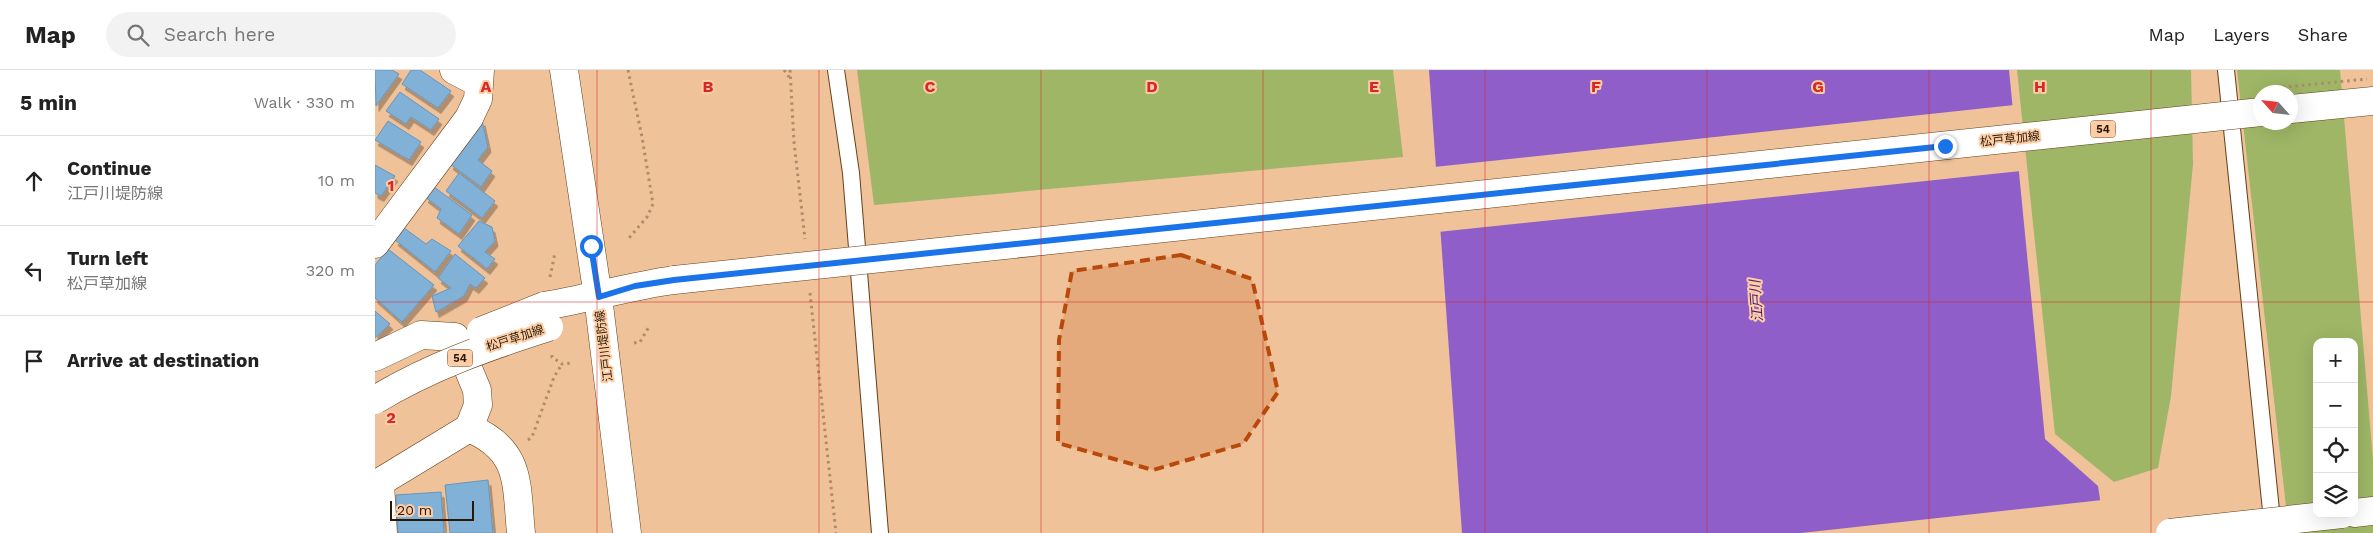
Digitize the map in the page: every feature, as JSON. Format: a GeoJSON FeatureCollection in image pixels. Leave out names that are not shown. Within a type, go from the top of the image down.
{"type":"FeatureCollection","features":[{"type":"Feature","properties":{"kind":"main road"},"geometry":{"type":"LineString","coordinates":[[375,244],[469,118],[478,99],[480,77],[454,70]]}},
{"type":"Feature","properties":{"kind":"main road","name":"江戸川堤防線"},"geometry":{"type":"LineString","coordinates":[[564,70],[599,297],[627,533]]}},
{"type":"Feature","properties":{"kind":"main road"},"geometry":{"type":"LineString","coordinates":[[2298,108],[2367,101]]}},
{"type":"Feature","properties":{"kind":"main road","name":"松戸草加線"},"geometry":{"type":"LineString","coordinates":[[375,400],[423,374],[548,316],[635,286],[674,280],[2253,113]]}},
{"type":"Feature","properties":{"kind":"main road","name":"松戸草加線"},"geometry":{"type":"LineString","coordinates":[[375,378],[467,337],[548,316]]}},
{"type":"Feature","properties":{"kind":"main road"},"geometry":{"type":"LineString","coordinates":[[375,357],[421,335],[455,337],[477,390],[478,405],[469,428],[377,484],[383,533]]}},
{"type":"Feature","properties":{"kind":"main road"},"geometry":{"type":"LineString","coordinates":[[469,428],[486,435],[499,444],[508,457],[515,476],[521,533]]}},
{"type":"Feature","properties":{"kind":"main road"},"geometry":{"type":"LineString","coordinates":[[2358,513],[2373,511]]}},
{"type":"Feature","properties":{"kind":"main road"},"geometry":{"type":"LineString","coordinates":[[2170,533],[2313,517]]}},
{"type":"Feature","properties":{"kind":"lane"},"geometry":{"type":"LineString","coordinates":[[836,70],[851,172],[880,533]]}},
{"type":"Feature","properties":{"kind":"lane"},"geometry":{"type":"LineString","coordinates":[[2226,70],[2273,533]]}},
{"type":"Feature","properties":{"kind":"path"},"geometry":{"type":"LineString","coordinates":[[628,70],[653,204],[647,217],[629,238]]}},
{"type":"Feature","properties":{"kind":"path"},"geometry":{"type":"LineString","coordinates":[[784,70],[789,77]]}},
{"type":"Feature","properties":{"kind":"path"},"geometry":{"type":"LineString","coordinates":[[790,70],[789,77],[806,249]]}},
{"type":"Feature","properties":{"kind":"path"},"geometry":{"type":"LineString","coordinates":[[555,253],[548,316],[552,357],[561,364],[573,363]]}},
{"type":"Feature","properties":{"kind":"path"},"geometry":{"type":"LineString","coordinates":[[810,287],[836,533]]}},
{"type":"Feature","properties":{"kind":"path"},"geometry":{"type":"LineString","coordinates":[[635,343],[639,342],[650,325]]}},
{"type":"Feature","properties":{"kind":"path"},"geometry":{"type":"LineString","coordinates":[[532,437],[561,364]]}},
{"type":"Feature","properties":{"kind":"highlighted area"},"geometry":{"type":"Polygon","coordinates":[[[1181,255],[1252,279],[1278,392],[1243,444],[1153,470],[1058,443],[1059,340],[1072,271],[1181,255]]]}},
{"type":"Feature","properties":{"kind":"green space"},"geometry":{"type":"Polygon","coordinates":[[[857,70],[1393,70],[1403,157],[874,205],[857,70]]]}},
{"type":"Feature","properties":{"kind":"green space"},"geometry":{"type":"Polygon","coordinates":[[[2017,70],[2191,70],[2193,164],[2171,396],[2158,468],[2114,482],[2055,434],[2017,70]]]}},
{"type":"Feature","properties":{"kind":"green space"},"geometry":{"type":"Polygon","coordinates":[[[2237,70],[2340,70],[2373,460],[2373,533],[2289,533],[2237,70]]]}},
{"type":"Feature","properties":{"kind":"water","name":"江戸川"},"geometry":{"type":"Polygon","coordinates":[[[1429,70],[2009,70],[2045,439],[2098,486],[2105,533],[1462,533],[1429,70]]]}},
{"type":"Feature","properties":{"kind":"pier"},"geometry":{"type":"Polygon","coordinates":[[[2014,105],[2021,171],[1438,232],[1434,167],[2014,105]]]}},
{"type":"Feature","properties":{"kind":"pier"},"geometry":{"type":"Polygon","coordinates":[[[2102,500],[2107,533],[1801,533],[2102,500]]]}},
{"type":"Feature","properties":{"kind":"building"},"geometry":{"type":"Polygon","coordinates":[[[375,70],[392,70],[399,74],[376,106],[375,70]]]}},
{"type":"Feature","properties":{"kind":"building"},"geometry":{"type":"Polygon","coordinates":[[[411,70],[420,70],[451,91],[438,108],[402,84],[411,70]]]}},
{"type":"Feature","properties":{"kind":"building"},"geometry":{"type":"Polygon","coordinates":[[[400,92],[439,119],[431,130],[411,117],[406,124],[386,111],[400,92]]]}},
{"type":"Feature","properties":{"kind":"building"},"geometry":{"type":"Polygon","coordinates":[[[482,120],[488,147],[478,160],[492,171],[481,187],[450,164],[482,120]]]}},
{"type":"Feature","properties":{"kind":"building"},"geometry":{"type":"Polygon","coordinates":[[[388,121],[421,142],[409,160],[375,140],[388,121]]]}},
{"type":"Feature","properties":{"kind":"building"},"geometry":{"type":"Polygon","coordinates":[[[375,165],[395,176],[381,196],[375,193],[375,165]]]}},
{"type":"Feature","properties":{"kind":"building"},"geometry":{"type":"Polygon","coordinates":[[[459,173],[495,201],[482,218],[446,191],[459,173]]]}},
{"type":"Feature","properties":{"kind":"building"},"geometry":{"type":"Polygon","coordinates":[[[434,187],[472,215],[459,234],[437,218],[441,209],[425,197],[434,187]]]}},
{"type":"Feature","properties":{"kind":"building"},"geometry":{"type":"Polygon","coordinates":[[[479,221],[492,227],[495,241],[485,252],[495,259],[487,269],[458,246],[479,221]]]}},
{"type":"Feature","properties":{"kind":"building"},"geometry":{"type":"Polygon","coordinates":[[[404,228],[426,244],[432,239],[451,251],[435,272],[395,240],[404,228]]]}},
{"type":"Feature","properties":{"kind":"building"},"geometry":{"type":"Polygon","coordinates":[[[388,249],[434,285],[402,322],[375,298],[375,265],[388,249]]]}},
{"type":"Feature","properties":{"kind":"building"},"geometry":{"type":"Polygon","coordinates":[[[455,254],[485,278],[476,288],[470,284],[464,296],[436,312],[432,296],[451,288],[438,278],[455,254]]]}},
{"type":"Feature","properties":{"kind":"building"},"geometry":{"type":"Polygon","coordinates":[[[375,311],[390,324],[375,338],[375,311]]]}},
{"type":"Feature","properties":{"kind":"building"},"geometry":{"type":"Polygon","coordinates":[[[488,480],[493,533],[450,533],[445,485],[488,480]]]}},
{"type":"Feature","properties":{"kind":"building"},"geometry":{"type":"Polygon","coordinates":[[[441,492],[444,533],[398,533],[396,495],[441,492]]]}},
{"type":"Feature","properties":{"kind":"route"},"geometry":{"type":"LineString","coordinates":[[591,246],[599,297],[635,286],[674,280],[1945,146]]}}]}
